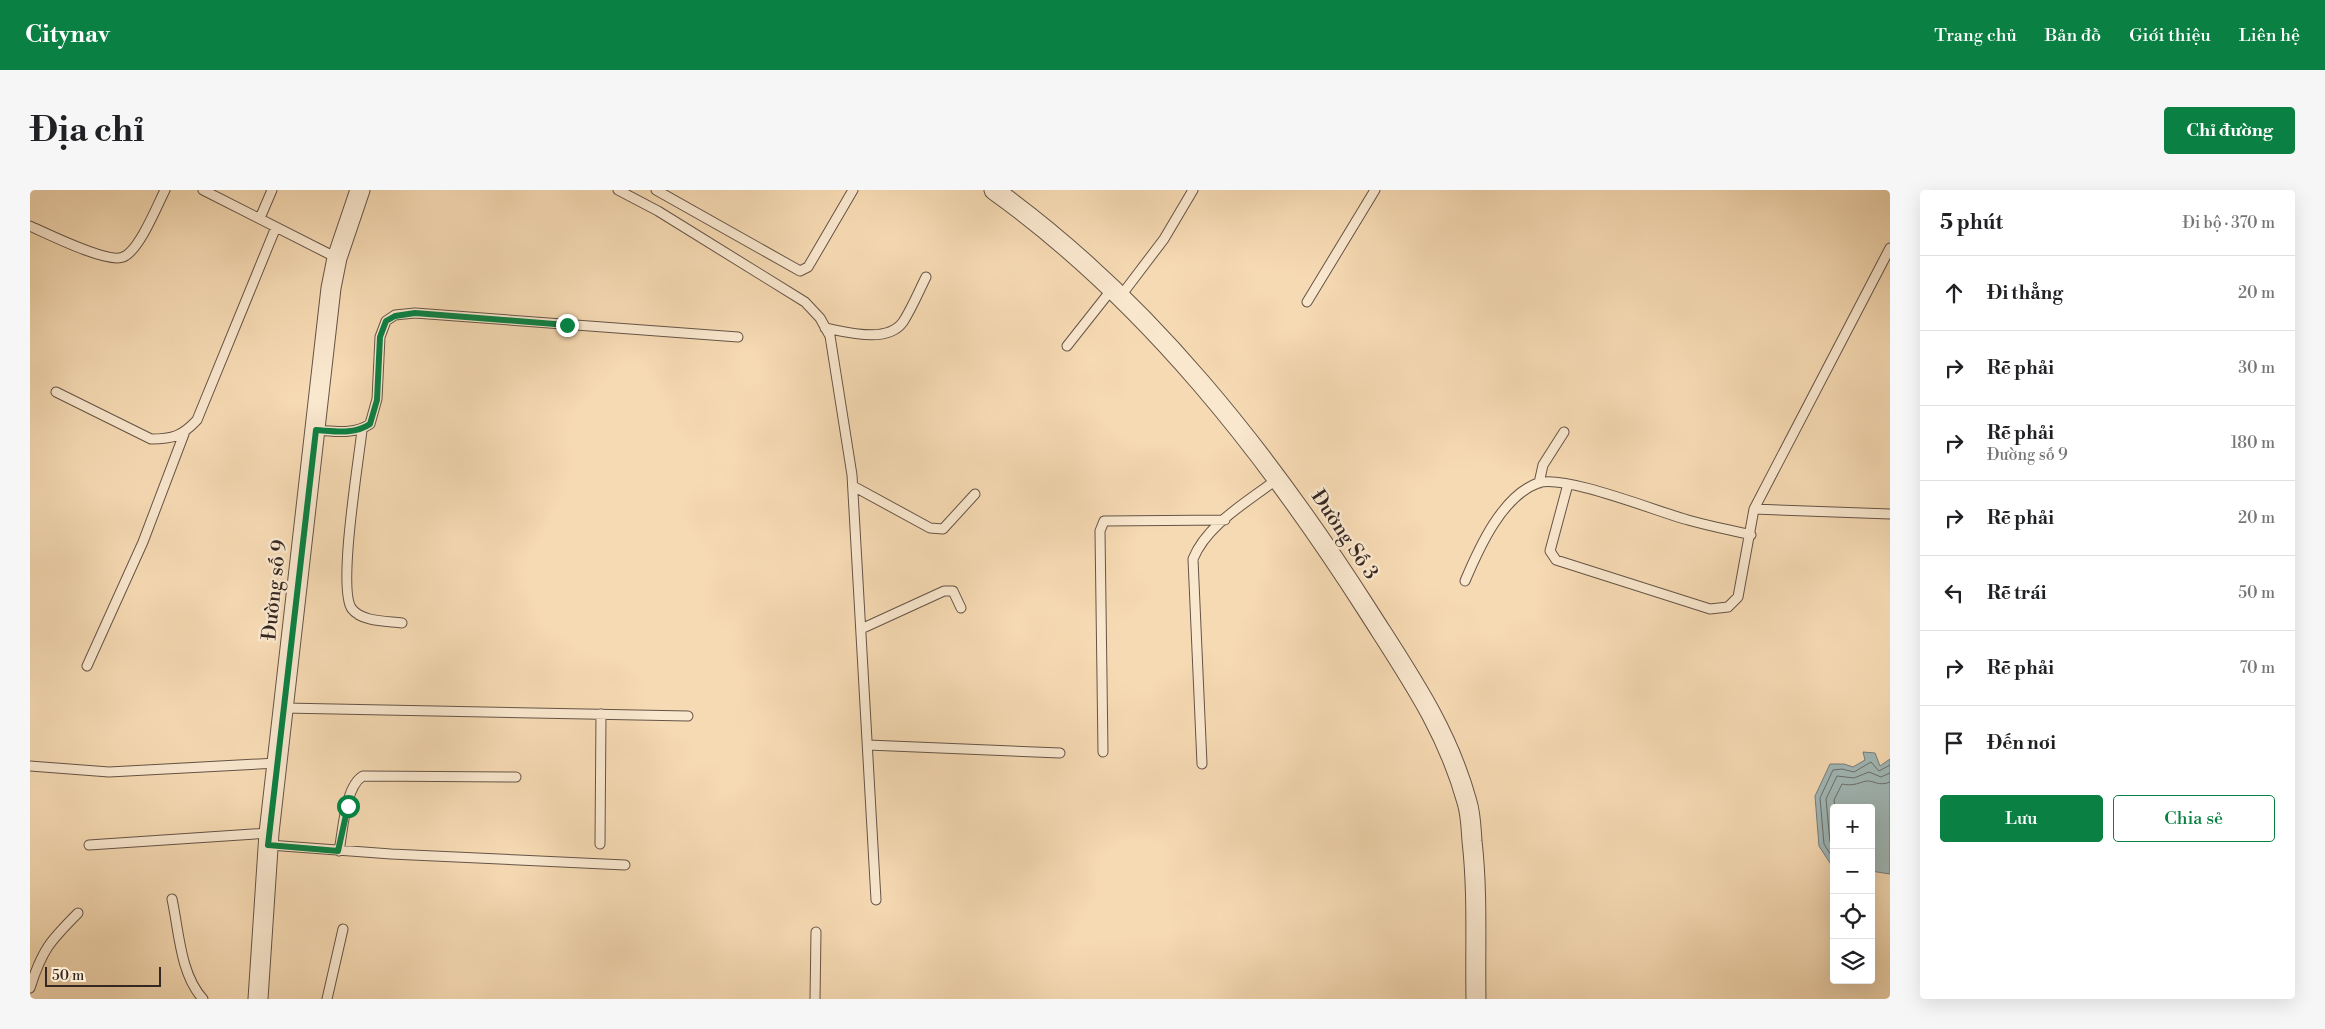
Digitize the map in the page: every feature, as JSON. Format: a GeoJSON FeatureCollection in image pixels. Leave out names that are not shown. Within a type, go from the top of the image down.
{"type":"FeatureCollection","features":[{"type":"Feature","properties":{"kind":"street","name":"Đường số 9"},"geometry":{"type":"LineString","coordinates":[[258,999],[269,839],[331,288],[337,258],[360,190]]}},
{"type":"Feature","properties":{"kind":"street","name":"Đường Số 3"},"geometry":{"type":"LineString","coordinates":[[994,190],[1046,229],[1116,293],[1235,423],[1278,479],[1333,557],[1428,706],[1453,758],[1468,806],[1474,861],[1476,999]]}},
{"type":"Feature","properties":{"kind":"lane"},"geometry":{"type":"LineString","coordinates":[[30,226],[98,255],[116,259],[124,257],[135,248],[165,190]]}},
{"type":"Feature","properties":{"kind":"lane"},"geometry":{"type":"LineString","coordinates":[[203,190],[337,258]]}},
{"type":"Feature","properties":{"kind":"lane"},"geometry":{"type":"LineString","coordinates":[[260,218],[272,190]]}},
{"type":"Feature","properties":{"kind":"lane"},"geometry":{"type":"LineString","coordinates":[[618,190],[658,210],[804,302],[820,318],[830,336],[853,486],[876,900]]}},
{"type":"Feature","properties":{"kind":"lane"},"geometry":{"type":"LineString","coordinates":[[656,190],[800,271],[808,267],[853,190]]}},
{"type":"Feature","properties":{"kind":"lane"},"geometry":{"type":"LineString","coordinates":[[1067,346],[1164,239],[1193,190]]}},
{"type":"Feature","properties":{"kind":"lane"},"geometry":{"type":"LineString","coordinates":[[1307,302],[1375,190]]}},
{"type":"Feature","properties":{"kind":"lane"},"geometry":{"type":"LineString","coordinates":[[87,666],[143,542],[184,434],[196,420],[276,227]]}},
{"type":"Feature","properties":{"kind":"lane"},"geometry":{"type":"LineString","coordinates":[[1568,484],[1550,551],[1556,560],[1710,610],[1728,607],[1738,597],[1751,535],[1754,508],[1888,258],[1890,248]]}},
{"type":"Feature","properties":{"kind":"lane"},"geometry":{"type":"LineString","coordinates":[[825,328],[866,336],[890,330],[902,324],[926,277]]}},
{"type":"Feature","properties":{"kind":"lane"},"geometry":{"type":"LineString","coordinates":[[316,430],[362,430],[370,424],[377,400],[380,337],[386,321],[395,316],[415,313],[738,337]]}},
{"type":"Feature","properties":{"kind":"lane"},"geometry":{"type":"LineString","coordinates":[[56,392],[151,439],[166,439],[184,434]]}},
{"type":"Feature","properties":{"kind":"lane"},"geometry":{"type":"LineString","coordinates":[[362,430],[346,572],[346,599],[352,609],[362,617],[402,623]]}},
{"type":"Feature","properties":{"kind":"lane"},"geometry":{"type":"LineString","coordinates":[[1539,483],[1543,465],[1564,432]]}},
{"type":"Feature","properties":{"kind":"lane"},"geometry":{"type":"LineString","coordinates":[[1202,764],[1193,559],[1199,544],[1225,520],[1278,479]]}},
{"type":"Feature","properties":{"kind":"lane"},"geometry":{"type":"LineString","coordinates":[[1465,581],[1478,550],[1511,499],[1539,483],[1568,484],[1688,520],[1751,535]]}},
{"type":"Feature","properties":{"kind":"lane"},"geometry":{"type":"LineString","coordinates":[[853,486],[930,528],[943,529],[975,494]]}},
{"type":"Feature","properties":{"kind":"lane"},"geometry":{"type":"LineString","coordinates":[[1754,508],[1890,514]]}},
{"type":"Feature","properties":{"kind":"lane"},"geometry":{"type":"LineString","coordinates":[[1104,752],[1100,531],[1104,521],[1225,520]]}},
{"type":"Feature","properties":{"kind":"lane"},"geometry":{"type":"LineString","coordinates":[[861,629],[944,591],[953,591],[961,608]]}},
{"type":"Feature","properties":{"kind":"lane"},"geometry":{"type":"LineString","coordinates":[[284,708],[688,716]]}},
{"type":"Feature","properties":{"kind":"lane"},"geometry":{"type":"LineString","coordinates":[[600,844],[601,714]]}},
{"type":"Feature","properties":{"kind":"lane"},"geometry":{"type":"LineString","coordinates":[[868,745],[1060,753]]}},
{"type":"Feature","properties":{"kind":"lane"},"geometry":{"type":"LineString","coordinates":[[30,766],[110,772],[278,763]]}},
{"type":"Feature","properties":{"kind":"lane"},"geometry":{"type":"LineString","coordinates":[[338,851],[351,791],[355,781],[363,776],[516,777]]}},
{"type":"Feature","properties":{"kind":"lane"},"geometry":{"type":"LineString","coordinates":[[89,845],[269,839],[338,851],[625,865]]}},
{"type":"Feature","properties":{"kind":"lane"},"geometry":{"type":"LineString","coordinates":[[172,899],[187,973],[196,991],[203,999]]}},
{"type":"Feature","properties":{"kind":"lane"},"geometry":{"type":"LineString","coordinates":[[30,988],[38,963],[50,940],[78,913]]}},
{"type":"Feature","properties":{"kind":"lane"},"geometry":{"type":"LineString","coordinates":[[327,999],[343,928]]}},
{"type":"Feature","properties":{"kind":"lane"},"geometry":{"type":"LineString","coordinates":[[815,999],[816,932]]}},
{"type":"Feature","properties":{"kind":"water"},"geometry":{"type":"Polygon","coordinates":[[[1863,752],[1875,753],[1880,766],[1890,759],[1890,874],[1875,872],[1875,804],[1830,804],[1830,863],[1819,846],[1815,796],[1830,764],[1844,764],[1853,767],[1865,760],[1863,752]]]}},
{"type":"Feature","properties":{"kind":"route"},"geometry":{"type":"LineString","coordinates":[[348,806],[338,851],[268,845],[316,430],[362,430],[370,424],[377,400],[380,337],[386,321],[395,316],[415,313],[567,325]]}}]}
